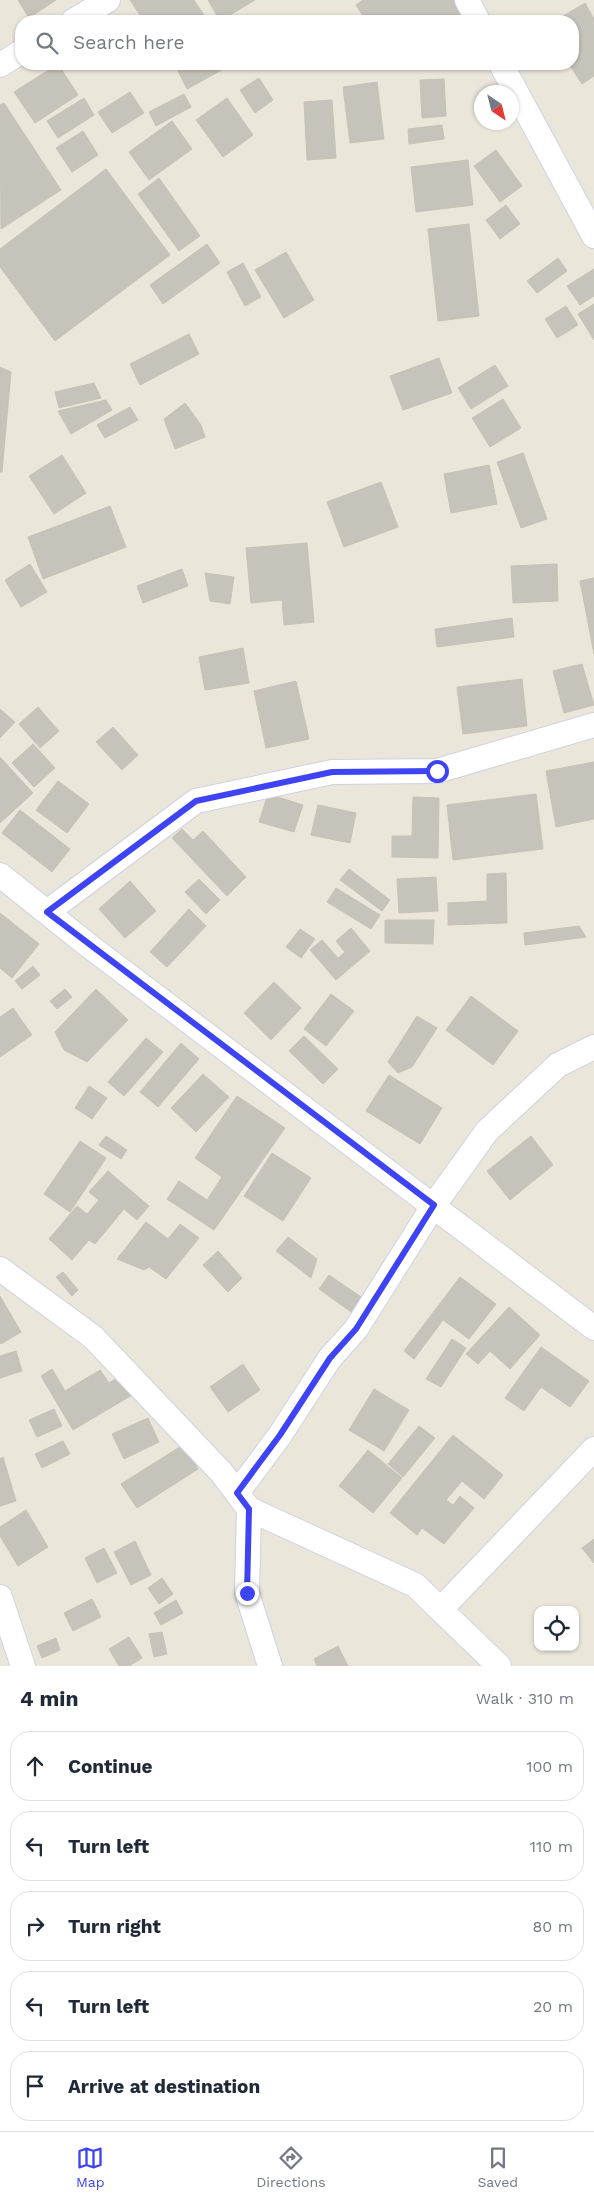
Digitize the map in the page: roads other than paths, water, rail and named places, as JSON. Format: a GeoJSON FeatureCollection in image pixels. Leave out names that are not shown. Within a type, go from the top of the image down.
{"type":"FeatureCollection","features":[{"type":"Feature","properties":{"kind":"street"},"geometry":{"type":"LineString","coordinates":[[83,15],[108,0]]}},
{"type":"Feature","properties":{"kind":"street"},"geometry":{"type":"LineString","coordinates":[[467,0],[475,15]]}},
{"type":"Feature","properties":{"kind":"street"},"geometry":{"type":"LineString","coordinates":[[0,65],[15,56]]}},
{"type":"Feature","properties":{"kind":"street"},"geometry":{"type":"LineString","coordinates":[[504,70],[594,236]]}},
{"type":"Feature","properties":{"kind":"street"},"geometry":{"type":"LineString","coordinates":[[47,912],[196,801],[332,772],[437,771],[594,726]]}},
{"type":"Feature","properties":{"kind":"street"},"geometry":{"type":"LineString","coordinates":[[0,875],[594,1328]]}},
{"type":"Feature","properties":{"kind":"street"},"geometry":{"type":"LineString","coordinates":[[270,1666],[247,1593],[243,1501],[280,1435],[330,1358],[356,1329],[434,1205],[487,1131],[558,1065],[594,1047]]}},
{"type":"Feature","properties":{"kind":"street"},"geometry":{"type":"LineString","coordinates":[[0,1269],[93,1337],[221,1472],[243,1501],[415,1585],[499,1666]]}},
{"type":"Feature","properties":{"kind":"street"},"geometry":{"type":"LineString","coordinates":[[441,1609],[594,1449]]}},
{"type":"Feature","properties":{"kind":"street"},"geometry":{"type":"LineString","coordinates":[[0,1597],[24,1666]]}}]}
